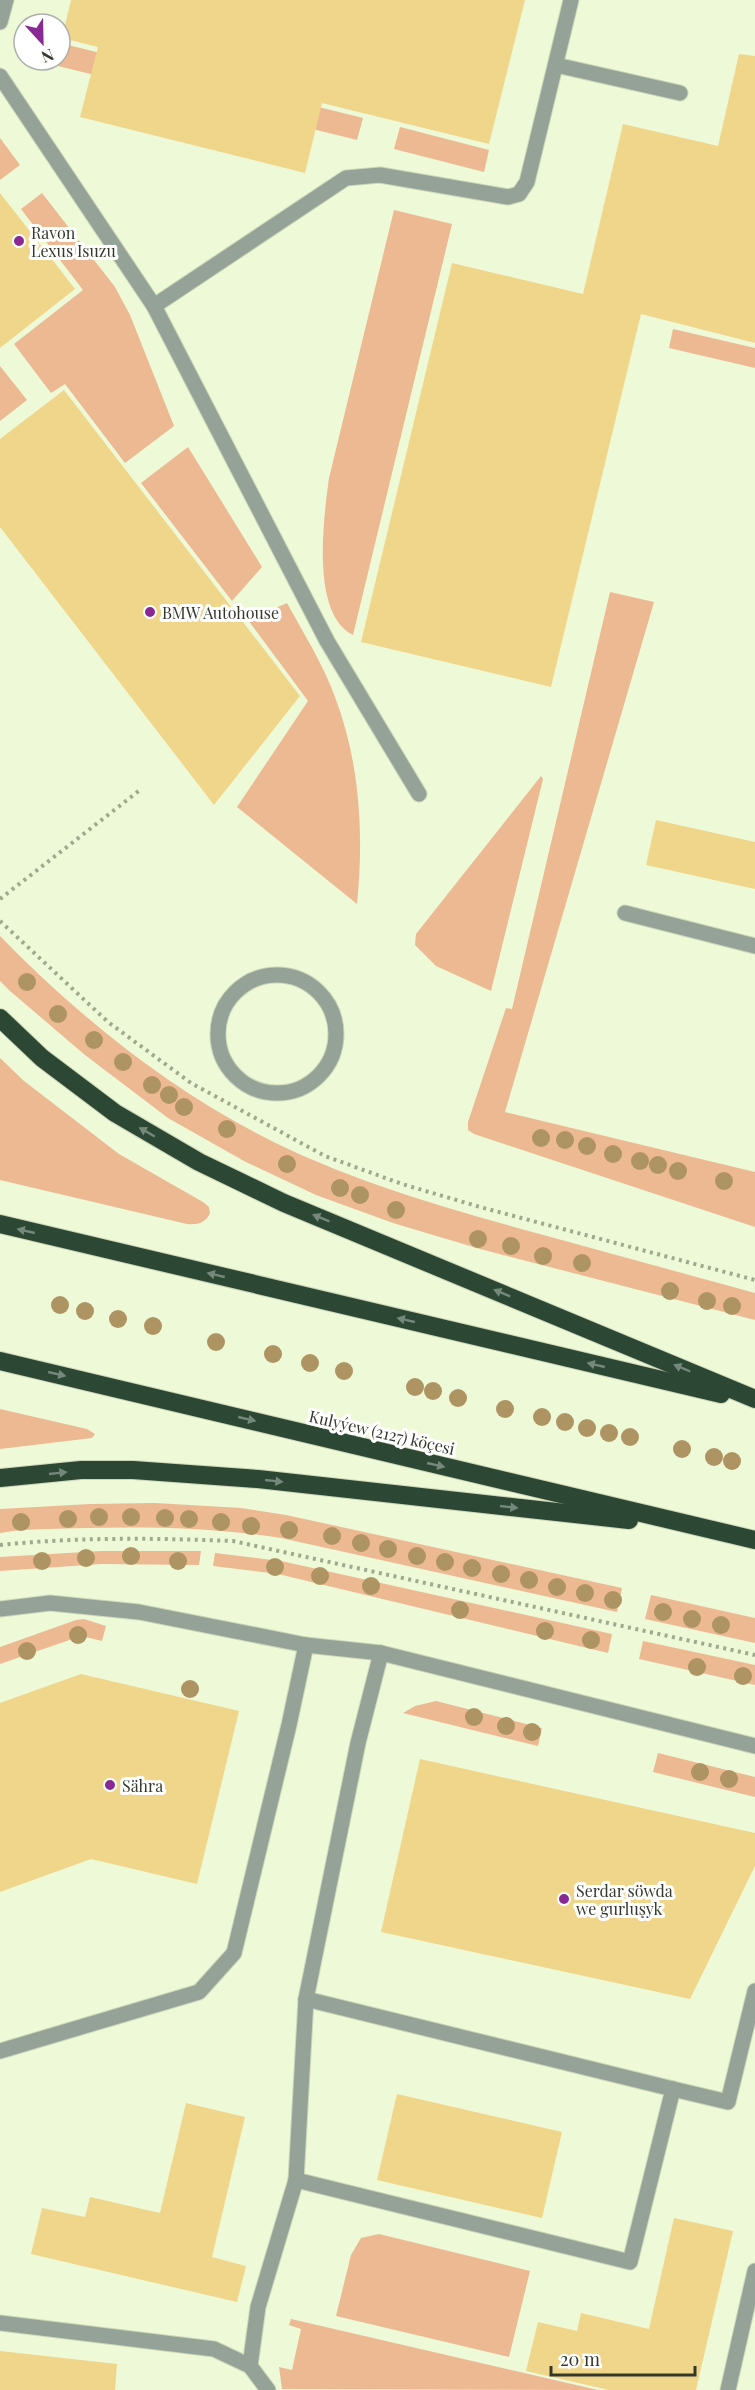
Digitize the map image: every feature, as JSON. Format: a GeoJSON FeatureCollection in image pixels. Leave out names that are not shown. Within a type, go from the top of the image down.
{"type":"FeatureCollection","features":[{"type":"Feature","properties":{"kind":"highway"},"geometry":{"type":"LineString","coordinates":[[0,1018],[42,1058],[115,1113],[199,1162],[284,1203],[755,1400]]}},
{"type":"Feature","properties":{"kind":"highway"},"geometry":{"type":"LineString","coordinates":[[0,1224],[755,1400]]}},
{"type":"Feature","properties":{"kind":"highway","name":"Kulyýew (2127) köçesi"},"geometry":{"type":"LineString","coordinates":[[0,1361],[755,1540]]}},
{"type":"Feature","properties":{"kind":"highway"},"geometry":{"type":"LineString","coordinates":[[0,1478],[81,1470],[133,1470],[269,1480],[708,1529]]}},
{"type":"Feature","properties":{"kind":"lane"},"geometry":{"type":"LineString","coordinates":[[0,22],[6,0]]}},
{"type":"Feature","properties":{"kind":"lane"},"geometry":{"type":"LineString","coordinates":[[154,306],[346,178],[380,175],[508,197],[519,194],[527,182],[571,0]]}},
{"type":"Feature","properties":{"kind":"lane"},"geometry":{"type":"LineString","coordinates":[[556,65],[680,93]]}},
{"type":"Feature","properties":{"kind":"lane"},"geometry":{"type":"LineString","coordinates":[[0,76],[154,306],[327,642],[419,794]]}},
{"type":"Feature","properties":{"kind":"lane"},"geometry":{"type":"LineString","coordinates":[[625,913],[755,946]]}},
{"type":"Feature","properties":{"kind":"lane"},"geometry":{"type":"LineString","coordinates":[[285,974],[303,980],[318,990],[332,1013],[336,1042],[331,1060],[320,1075],[305,1086],[287,1093],[268,1093],[250,1088],[235,1077],[224,1062],[218,1045],[217,1026],[223,1007],[234,993],[249,981],[266,975],[285,974]]}},
{"type":"Feature","properties":{"kind":"lane"},"geometry":{"type":"LineString","coordinates":[[0,1610],[50,1603],[140,1612],[306,1645],[381,1653],[755,1746]]}},
{"type":"Feature","properties":{"kind":"lane"},"geometry":{"type":"LineString","coordinates":[[0,2051],[199,1992],[234,1953],[306,1645]]}},
{"type":"Feature","properties":{"kind":"lane"},"geometry":{"type":"LineString","coordinates":[[250,2366],[258,2307],[296,2180],[306,1999],[358,1743],[381,1653]]}},
{"type":"Feature","properties":{"kind":"lane"},"geometry":{"type":"LineString","coordinates":[[306,1999],[728,2102],[755,1990]]}},
{"type":"Feature","properties":{"kind":"lane"},"geometry":{"type":"LineString","coordinates":[[296,2180],[630,2262],[673,2089]]}},
{"type":"Feature","properties":{"kind":"lane"},"geometry":{"type":"LineString","coordinates":[[728,2390],[754,2277]]}},
{"type":"Feature","properties":{"kind":"lane"},"geometry":{"type":"LineString","coordinates":[[0,2323],[214,2349],[250,2366],[268,2390]]}},
{"type":"Feature","properties":{"kind":"path"},"geometry":{"type":"LineString","coordinates":[[0,899],[140,790]]}},
{"type":"Feature","properties":{"kind":"path"},"geometry":{"type":"LineString","coordinates":[[0,921],[108,1022],[190,1083],[325,1156],[402,1184],[480,1207],[755,1280]]}},
{"type":"Feature","properties":{"kind":"path"},"geometry":{"type":"LineString","coordinates":[[0,1545],[92,1539],[153,1538],[233,1541],[755,1655]]}},
{"type":"Feature","properties":{"kind":"shaded area"},"geometry":{"type":"Polygon","coordinates":[[[72,46],[363,118],[357,140],[72,69],[72,46]]]}},
{"type":"Feature","properties":{"kind":"shaded area"},"geometry":{"type":"Polygon","coordinates":[[[400,127],[489,150],[484,172],[394,149],[400,127]]]}},
{"type":"Feature","properties":{"kind":"shaded area"},"geometry":{"type":"Polygon","coordinates":[[[0,138],[20,165],[0,180],[0,138]]]}},
{"type":"Feature","properties":{"kind":"shaded area"},"geometry":{"type":"Polygon","coordinates":[[[42,193],[115,287],[130,315],[174,426],[125,463],[65,384],[51,393],[14,344],[83,290],[21,209],[42,193]]]}},
{"type":"Feature","properties":{"kind":"shaded area"},"geometry":{"type":"Polygon","coordinates":[[[394,210],[452,224],[353,635],[339,624],[330,607],[325,586],[323,539],[325,516],[329,478],[394,210]]]}},
{"type":"Feature","properties":{"kind":"shaded area"},"geometry":{"type":"Polygon","coordinates":[[[673,329],[755,348],[755,368],[669,348],[673,329]]]}},
{"type":"Feature","properties":{"kind":"shaded area"},"geometry":{"type":"Polygon","coordinates":[[[0,366],[27,400],[0,421],[0,366]]]}},
{"type":"Feature","properties":{"kind":"shaded area"},"geometry":{"type":"Polygon","coordinates":[[[188,447],[262,567],[232,601],[141,483],[188,447]]]}},
{"type":"Feature","properties":{"kind":"shaded area"},"geometry":{"type":"Polygon","coordinates":[[[610,592],[654,602],[505,1112],[755,1172],[755,1227],[474,1134],[468,1130],[468,1122],[506,1008],[512,1009],[610,592]]]}},
{"type":"Feature","properties":{"kind":"shaded area"},"geometry":{"type":"Polygon","coordinates":[[[287,603],[330,685],[350,747],[360,825],[357,904],[237,807],[308,701],[248,620],[287,603]]]}},
{"type":"Feature","properties":{"kind":"shaded area"},"geometry":{"type":"Polygon","coordinates":[[[541,776],[543,779],[491,991],[436,966],[415,945],[416,934],[541,776]]]}},
{"type":"Feature","properties":{"kind":"shaded area"},"geometry":{"type":"Polygon","coordinates":[[[0,936],[58,992],[121,1045],[188,1093],[258,1134],[325,1165],[395,1191],[501,1223],[755,1293],[755,1320],[480,1249],[393,1223],[316,1195],[244,1161],[168,1118],[85,1055],[10,991],[0,981],[0,936]]]}},
{"type":"Feature","properties":{"kind":"shaded area"},"geometry":{"type":"Polygon","coordinates":[[[0,1058],[24,1081],[119,1154],[203,1202],[209,1207],[210,1213],[206,1219],[201,1223],[187,1224],[0,1180],[0,1058]]]}},
{"type":"Feature","properties":{"kind":"shaded area"},"geometry":{"type":"Polygon","coordinates":[[[0,1409],[87,1429],[95,1434],[92,1438],[0,1449],[0,1409]]]}},
{"type":"Feature","properties":{"kind":"shaded area"},"geometry":{"type":"Polygon","coordinates":[[[155,1503],[241,1508],[286,1515],[622,1588],[617,1612],[281,1538],[216,1530],[183,1529],[20,1530],[0,1533],[0,1509],[155,1503]]]}},
{"type":"Feature","properties":{"kind":"shaded area"},"geometry":{"type":"Polygon","coordinates":[[[101,1551],[201,1551],[199,1565],[101,1564],[0,1571],[0,1557],[101,1551]]]}},
{"type":"Feature","properties":{"kind":"shaded area"},"geometry":{"type":"Polygon","coordinates":[[[215,1553],[281,1561],[612,1634],[608,1653],[278,1574],[213,1566],[215,1553]]]}},
{"type":"Feature","properties":{"kind":"shaded area"},"geometry":{"type":"Polygon","coordinates":[[[651,1595],[755,1618],[755,1643],[645,1619],[651,1595]]]}},
{"type":"Feature","properties":{"kind":"shaded area"},"geometry":{"type":"Polygon","coordinates":[[[84,1619],[106,1626],[102,1641],[81,1636],[0,1664],[0,1647],[84,1619]]]}},
{"type":"Feature","properties":{"kind":"shaded area"},"geometry":{"type":"Polygon","coordinates":[[[643,1641],[755,1665],[755,1685],[639,1659],[643,1641]]]}},
{"type":"Feature","properties":{"kind":"shaded area"},"geometry":{"type":"Polygon","coordinates":[[[436,1701],[542,1728],[538,1746],[403,1713],[415,1706],[436,1701]]]}},
{"type":"Feature","properties":{"kind":"shaded area"},"geometry":{"type":"Polygon","coordinates":[[[658,1753],[755,1777],[755,1797],[653,1772],[658,1753]]]}},
{"type":"Feature","properties":{"kind":"shaded area"},"geometry":{"type":"Polygon","coordinates":[[[379,2234],[530,2271],[509,2357],[336,2316],[351,2255],[361,2238],[379,2234]]]}},
{"type":"Feature","properties":{"kind":"shaded area"},"geometry":{"type":"Polygon","coordinates":[[[291,2319],[598,2390],[282,2389],[279,2367],[292,2370],[301,2329],[289,2325],[291,2319]]]}},
{"type":"Feature","properties":{"kind":"building"},"geometry":{"type":"Polygon","coordinates":[[[71,0],[525,0],[489,144],[322,103],[305,173],[80,117],[98,47],[72,40],[72,12],[68,12],[71,0]]]}},
{"type":"Feature","properties":{"kind":"building"},"geometry":{"type":"Polygon","coordinates":[[[739,54],[755,56],[755,343],[641,314],[551,687],[361,642],[452,263],[583,294],[623,124],[718,146],[739,54]]]}},
{"type":"Feature","properties":{"kind":"building","name":"Ravon Lexus Isuzu"},"geometry":{"type":"Polygon","coordinates":[[[0,193],[75,289],[0,348],[0,193]]]}},
{"type":"Feature","properties":{"kind":"building","name":"BMW Autohouse"},"geometry":{"type":"Polygon","coordinates":[[[64,390],[300,696],[214,805],[0,527],[0,439],[64,390]]]}},
{"type":"Feature","properties":{"kind":"building"},"geometry":{"type":"Polygon","coordinates":[[[656,820],[755,842],[755,889],[646,865],[656,820]]]}},
{"type":"Feature","properties":{"kind":"building","name":"Sähra"},"geometry":{"type":"Polygon","coordinates":[[[81,1674],[239,1711],[197,1884],[91,1859],[0,1892],[0,1703],[81,1674]]]}},
{"type":"Feature","properties":{"kind":"building","name":"Serdar söwda we gurluşyk"},"geometry":{"type":"Polygon","coordinates":[[[420,1759],[755,1833],[755,1866],[690,1999],[381,1932],[420,1759]]]}},
{"type":"Feature","properties":{"kind":"building"},"geometry":{"type":"Polygon","coordinates":[[[397,2094],[562,2132],[542,2218],[377,2180],[397,2094]]]}},
{"type":"Feature","properties":{"kind":"building"},"geometry":{"type":"Polygon","coordinates":[[[186,2103],[245,2117],[212,2257],[246,2266],[237,2302],[31,2254],[42,2208],[85,2217],[90,2197],[160,2213],[186,2103]]]}},
{"type":"Feature","properties":{"kind":"building"},"geometry":{"type":"Polygon","coordinates":[[[674,2218],[733,2231],[696,2390],[609,2390],[526,2371],[538,2322],[577,2331],[581,2313],[649,2329],[674,2218]]]}},
{"type":"Feature","properties":{"kind":"building"},"geometry":{"type":"Polygon","coordinates":[[[0,2351],[117,2364],[115,2390],[0,2390],[0,2351]]]}},
{"type":"Feature","properties":{"kind":"place","name":"Ravon Lexus Isuzu"},"geometry":{"type":"Point","coordinates":[19,241]}},
{"type":"Feature","properties":{"kind":"place","name":"BMW Autohouse"},"geometry":{"type":"Point","coordinates":[150,612]}},
{"type":"Feature","properties":{"kind":"place","name":"Sähra"},"geometry":{"type":"Point","coordinates":[110,1785]}},
{"type":"Feature","properties":{"kind":"place","name":"Serdar söwda we gurluşyk"},"geometry":{"type":"Point","coordinates":[564,1899]}}]}
